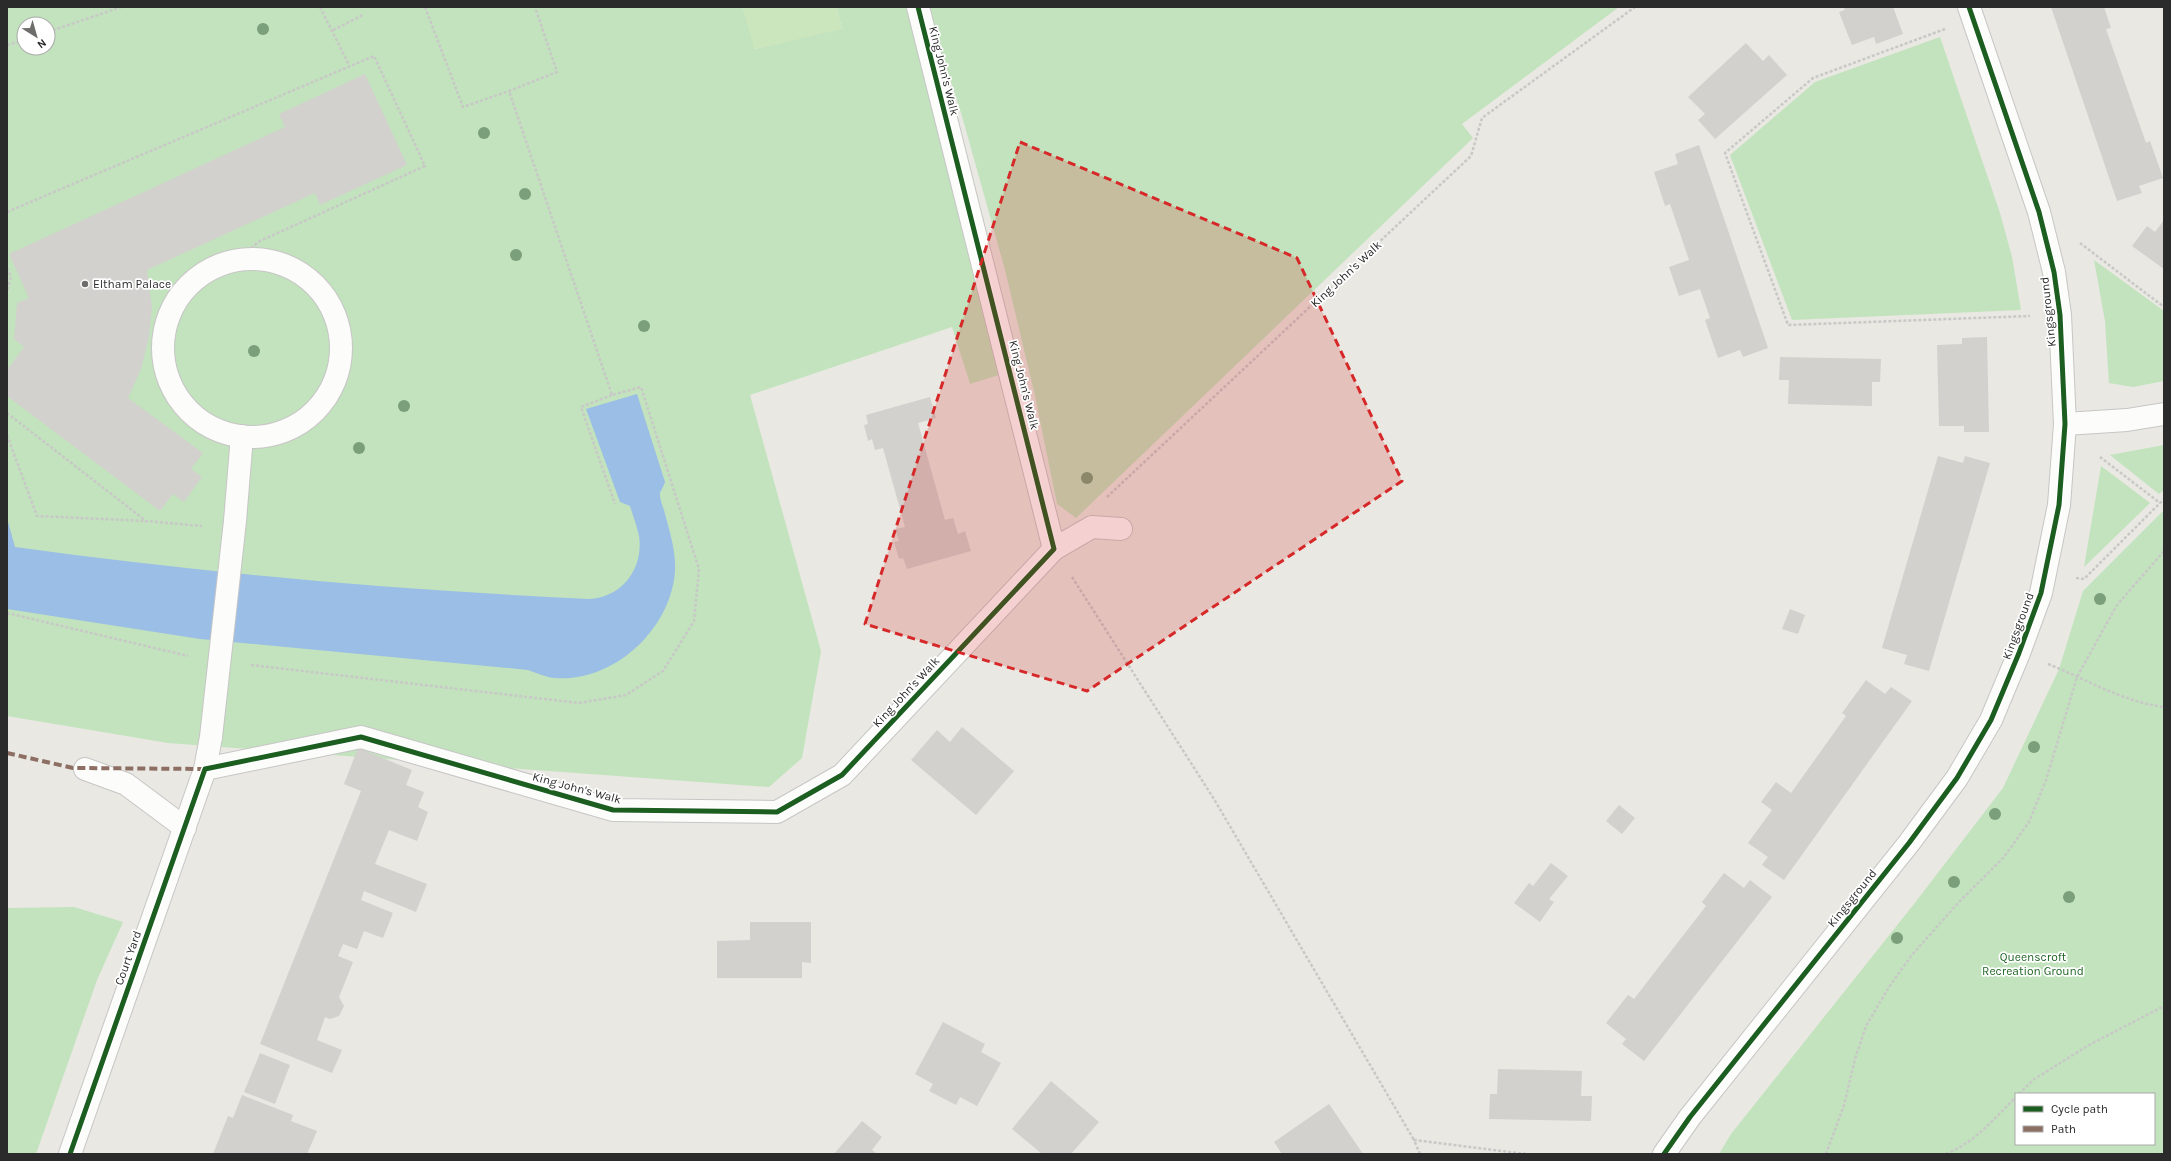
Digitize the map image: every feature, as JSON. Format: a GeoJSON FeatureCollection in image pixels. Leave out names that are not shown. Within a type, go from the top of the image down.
{"type":"FeatureCollection","features":[{"type":"Feature","properties":{"kind":"street","name":"King John's Walk"},"geometry":{"type":"LineString","coordinates":[[205,769],[361,737],[613,810],[777,812],[842,775],[1054,549],[918,7]]}},
{"type":"Feature","properties":{"kind":"street","name":"Kingsground"},"geometry":{"type":"LineString","coordinates":[[1664,1154],[1690,1117],[1909,843],[1957,778],[1991,720],[2019,653],[2041,593],[2060,505],[2065,424],[2060,315],[2054,272],[2039,212],[1971,13]]}},
{"type":"Feature","properties":{"kind":"street"},"geometry":{"type":"LineString","coordinates":[[237,259],[265,259],[292,267],[315,283],[332,305],[341,331],[341,359],[334,386],[318,409],[296,426],[270,436],[242,436],[217,430],[195,417],[178,398],[167,375],[163,350],[166,325],[176,301],[188,287],[213,267],[237,259]]}},
{"type":"Feature","properties":{"kind":"street"},"geometry":{"type":"LineString","coordinates":[[2065,424],[2127,420],[2164,414]]}},
{"type":"Feature","properties":{"kind":"street","name":"Court Yard"},"geometry":{"type":"LineString","coordinates":[[70,1154],[205,769],[211,737],[235,526],[242,436]]}},
{"type":"Feature","properties":{"kind":"street"},"geometry":{"type":"LineString","coordinates":[[1054,549],[1092,528],[1121,529]]}},
{"type":"Feature","properties":{"kind":"street"},"geometry":{"type":"LineString","coordinates":[[85,769],[126,784],[185,828]]}},
{"type":"Feature","properties":{"kind":"path"},"geometry":{"type":"LineString","coordinates":[[56,29],[121,7]]}},
{"type":"Feature","properties":{"kind":"path"},"geometry":{"type":"LineString","coordinates":[[320,7],[333,30],[349,65]]}},
{"type":"Feature","properties":{"kind":"path"},"geometry":{"type":"LineString","coordinates":[[425,7],[462,107],[509,92],[557,72],[535,7]]}},
{"type":"Feature","properties":{"kind":"path"},"geometry":{"type":"LineString","coordinates":[[333,30],[361,16],[360,13]]}},
{"type":"Feature","properties":{"kind":"path"},"geometry":{"type":"LineString","coordinates":[[1971,13],[1813,78],[1725,153],[1788,325],[2060,315]]}},
{"type":"Feature","properties":{"kind":"path"},"geometry":{"type":"LineString","coordinates":[[7,212],[349,65],[374,56],[425,166],[260,240],[237,259]]}},
{"type":"Feature","properties":{"kind":"path"},"geometry":{"type":"LineString","coordinates":[[509,92],[612,395]]}},
{"type":"Feature","properties":{"kind":"path"},"geometry":{"type":"LineString","coordinates":[[2076,240],[2164,307]]}},
{"type":"Feature","properties":{"kind":"path"},"geometry":{"type":"LineString","coordinates":[[7,268],[11,277],[7,291]]}},
{"type":"Feature","properties":{"kind":"path"},"geometry":{"type":"LineString","coordinates":[[248,664],[579,703],[626,695],[663,671],[694,621],[698,569],[641,387],[612,395],[581,407],[616,504]]}},
{"type":"Feature","properties":{"kind":"path"},"geometry":{"type":"LineString","coordinates":[[7,413],[146,521]]}},
{"type":"Feature","properties":{"kind":"path"},"geometry":{"type":"LineString","coordinates":[[7,435],[37,516],[235,526]]}},
{"type":"Feature","properties":{"kind":"path"},"geometry":{"type":"LineString","coordinates":[[2100,457],[2160,503]]}},
{"type":"Feature","properties":{"kind":"path"},"geometry":{"type":"LineString","coordinates":[[2074,578],[2084,579],[2164,499]]}},
{"type":"Feature","properties":{"kind":"path"},"geometry":{"type":"LineString","coordinates":[[1054,549],[1214,799],[1414,1140],[1420,1154]]}},
{"type":"Feature","properties":{"kind":"path"},"geometry":{"type":"LineString","coordinates":[[1826,1154],[1844,1105],[1855,1059],[1866,1026],[1889,986],[1916,950],[2004,857],[2029,822],[2046,780],[2077,677],[2117,605],[2164,551]]}},
{"type":"Feature","properties":{"kind":"path"},"geometry":{"type":"LineString","coordinates":[[7,613],[191,656]]}},
{"type":"Feature","properties":{"kind":"path"},"geometry":{"type":"LineString","coordinates":[[2019,653],[2148,705],[2164,707]]}},
{"type":"Feature","properties":{"kind":"path"},"geometry":{"type":"LineString","coordinates":[[2020,1093],[2033,1080],[2089,1045],[2164,1006]]}},
{"type":"Feature","properties":{"kind":"path"},"geometry":{"type":"LineString","coordinates":[[1946,1154],[1962,1147],[1984,1130],[2015,1098]]}},
{"type":"Feature","properties":{"kind":"path"},"geometry":{"type":"LineString","coordinates":[[1414,1140],[1526,1154]]}},
{"type":"Feature","properties":{"kind":"highlighted area"},"geometry":{"type":"Polygon","coordinates":[[[1020,142],[1297,258],[1402,481],[1087,691],[865,624],[1020,142]]]}},
{"type":"Feature","properties":{"kind":"green space","name":"Eltham Palace"},"geometry":{"type":"Polygon","coordinates":[[[7,7],[743,7],[755,49],[842,28],[836,7],[906,7],[1002,374],[970,384],[952,327],[750,395],[821,651],[802,758],[769,787],[168,743],[7,716],[7,7]]]}},
{"type":"Feature","properties":{"kind":"green space"},"geometry":{"type":"Polygon","coordinates":[[[743,7],[836,7],[842,29],[754,49],[743,7]]]}},
{"type":"Feature","properties":{"kind":"green space"},"geometry":{"type":"Polygon","coordinates":[[[928,7],[1619,7],[1462,124],[1473,138],[1076,518],[1057,504],[1035,396],[1005,270],[962,116],[928,7]]]}},
{"type":"Feature","properties":{"kind":"green space"},"geometry":{"type":"Polygon","coordinates":[[[1940,37],[2000,213],[2012,257],[2021,310],[1792,320],[1730,155],[1815,82],[1940,37]]]}},
{"type":"Feature","properties":{"kind":"green space"},"geometry":{"type":"Polygon","coordinates":[[[2094,260],[2164,311],[2164,381],[2133,387],[2109,383],[2105,321],[2094,260]]]}},
{"type":"Feature","properties":{"kind":"green space"},"geometry":{"type":"Polygon","coordinates":[[[2164,445],[2164,490],[2159,494],[2110,455],[2164,445]]]}},
{"type":"Feature","properties":{"kind":"green space"},"geometry":{"type":"Polygon","coordinates":[[[2101,466],[2150,503],[2084,567],[2101,466]]]}},
{"type":"Feature","properties":{"kind":"green space","name":"Queenscroft Recreation Ground"},"geometry":{"type":"Polygon","coordinates":[[[2164,510],[2164,1154],[1719,1154],[1731,1134],[1914,904],[2003,788],[2059,669],[2083,591],[2164,510]]]}},
{"type":"Feature","properties":{"kind":"green space"},"geometry":{"type":"Polygon","coordinates":[[[74,907],[123,922],[97,980],[36,1154],[7,1154],[7,908],[74,907]]]}},
{"type":"Feature","properties":{"kind":"water"},"geometry":{"type":"Polygon","coordinates":[[[637,394],[665,482],[660,495],[675,556],[675,571],[671,592],[663,613],[651,632],[636,648],[618,662],[598,672],[576,677],[554,678],[528,670],[200,639],[7,609],[7,518],[15,547],[229,573],[445,591],[589,599],[601,597],[621,587],[628,579],[634,570],[640,548],[639,536],[630,506],[620,502],[586,409],[637,394]]]}},
{"type":"Feature","properties":{"kind":"building"},"geometry":{"type":"Polygon","coordinates":[[[1843,7],[1893,7],[1903,34],[1876,44],[1874,37],[1852,45],[1839,12],[1845,10],[1843,7]]]}},
{"type":"Feature","properties":{"kind":"building"},"geometry":{"type":"Polygon","coordinates":[[[2051,7],[2104,7],[2111,28],[2106,29],[2146,143],[2150,141],[2163,178],[2139,186],[2142,193],[2117,201],[2051,7]]]}},
{"type":"Feature","properties":{"kind":"building"},"geometry":{"type":"Polygon","coordinates":[[[1746,43],[1763,61],[1769,55],[1787,75],[1715,139],[1698,120],[1705,114],[1688,97],[1746,43]]]}},
{"type":"Feature","properties":{"kind":"building","name":"Eltham Palace"},"geometry":{"type":"Polygon","coordinates":[[[365,74],[407,165],[320,205],[315,193],[147,270],[152,307],[149,337],[141,369],[128,398],[203,453],[191,469],[202,477],[184,502],[173,494],[160,511],[7,396],[7,370],[24,347],[14,339],[17,303],[29,298],[9,254],[285,127],[279,114],[365,74]]]}},
{"type":"Feature","properties":{"kind":"building"},"geometry":{"type":"Polygon","coordinates":[[[1699,145],[1768,348],[1743,357],[1740,350],[1718,358],[1705,320],[1710,318],[1700,289],[1679,296],[1669,267],[1689,260],[1670,204],[1665,206],[1654,172],[1678,164],[1675,154],[1699,145]]]}},
{"type":"Feature","properties":{"kind":"building"},"geometry":{"type":"Polygon","coordinates":[[[2164,220],[2164,269],[2132,246],[2147,226],[2155,232],[2164,220]]]}},
{"type":"Feature","properties":{"kind":"building"},"geometry":{"type":"Polygon","coordinates":[[[1987,337],[1989,432],[1964,432],[1964,426],[1939,426],[1937,345],[1962,344],[1962,338],[1987,337]]]}},
{"type":"Feature","properties":{"kind":"building"},"geometry":{"type":"Polygon","coordinates":[[[1780,357],[1881,359],[1880,382],[1872,382],[1872,406],[1788,404],[1789,380],[1779,380],[1780,357]]]}},
{"type":"Feature","properties":{"kind":"building"},"geometry":{"type":"Polygon","coordinates":[[[930,397],[936,418],[918,423],[945,520],[953,518],[958,534],[965,531],[971,551],[907,569],[903,558],[899,559],[894,542],[899,541],[895,529],[905,527],[883,448],[875,450],[872,439],[868,441],[864,425],[868,424],[866,415],[930,397]]]}},
{"type":"Feature","properties":{"kind":"building"},"geometry":{"type":"Polygon","coordinates":[[[1938,456],[1963,463],[1965,456],[1990,463],[1929,671],[1904,664],[1907,655],[1882,648],[1938,456]]]}},
{"type":"Feature","properties":{"kind":"building"},"geometry":{"type":"Polygon","coordinates":[[[1790,609],[1805,615],[1798,634],[1782,629],[1790,609]]]}},
{"type":"Feature","properties":{"kind":"building"},"geometry":{"type":"Polygon","coordinates":[[[1866,680],[1885,694],[1891,687],[1912,701],[1784,880],[1762,865],[1768,857],[1748,843],[1772,810],[1761,802],[1776,782],[1791,793],[1846,716],[1842,713],[1866,680]]]}},
{"type":"Feature","properties":{"kind":"building"},"geometry":{"type":"Polygon","coordinates":[[[962,727],[1014,771],[976,815],[911,760],[937,730],[950,742],[962,727]]]}},
{"type":"Feature","properties":{"kind":"building"},"geometry":{"type":"Polygon","coordinates":[[[358,748],[412,770],[406,785],[424,792],[418,807],[428,812],[417,841],[389,830],[375,864],[427,884],[416,912],[364,891],[361,900],[393,913],[383,938],[364,931],[357,949],[343,944],[338,956],[353,962],[339,997],[344,1006],[339,1016],[330,1019],[325,1017],[317,1040],[342,1050],[332,1073],[260,1044],[361,791],[344,784],[358,748]]]}},
{"type":"Feature","properties":{"kind":"building"},"geometry":{"type":"Polygon","coordinates":[[[1619,805],[1635,818],[1622,834],[1606,821],[1619,805]]]}},
{"type":"Feature","properties":{"kind":"building"},"geometry":{"type":"Polygon","coordinates":[[[1551,863],[1568,876],[1549,899],[1554,902],[1540,922],[1514,903],[1529,883],[1533,886],[1551,863]]]}},
{"type":"Feature","properties":{"kind":"building"},"geometry":{"type":"Polygon","coordinates":[[[1724,873],[1744,888],[1750,880],[1772,897],[1644,1061],[1622,1044],[1626,1039],[1606,1023],[1628,995],[1634,999],[1706,906],[1702,902],[1724,873]]]}},
{"type":"Feature","properties":{"kind":"building"},"geometry":{"type":"Polygon","coordinates":[[[750,922],[811,922],[811,963],[802,962],[802,978],[717,978],[717,941],[750,940],[750,922]]]}},
{"type":"Feature","properties":{"kind":"building"},"geometry":{"type":"Polygon","coordinates":[[[943,1022],[985,1044],[981,1052],[1001,1063],[977,1106],[960,1097],[956,1105],[929,1091],[933,1084],[915,1074],[943,1022]]]}},
{"type":"Feature","properties":{"kind":"building"},"geometry":{"type":"Polygon","coordinates":[[[260,1053],[290,1065],[275,1104],[244,1092],[260,1053]]]}},
{"type":"Feature","properties":{"kind":"building"},"geometry":{"type":"Polygon","coordinates":[[[1498,1069],[1582,1071],[1581,1096],[1592,1096],[1591,1121],[1489,1119],[1490,1094],[1497,1094],[1498,1069]]]}},
{"type":"Feature","properties":{"kind":"building"},"geometry":{"type":"Polygon","coordinates":[[[1051,1081],[1099,1122],[1071,1154],[1042,1154],[1012,1129],[1051,1081]]]}},
{"type":"Feature","properties":{"kind":"building"},"geometry":{"type":"Polygon","coordinates":[[[242,1095],[293,1115],[291,1121],[317,1131],[307,1154],[213,1154],[228,1116],[233,1118],[242,1095]]]}},
{"type":"Feature","properties":{"kind":"building"},"geometry":{"type":"Polygon","coordinates":[[[1329,1104],[1363,1154],[1282,1154],[1274,1142],[1329,1104]]]}},
{"type":"Feature","properties":{"kind":"building"},"geometry":{"type":"Polygon","coordinates":[[[862,1121],[882,1137],[872,1150],[877,1154],[834,1154],[862,1121]]]}},
{"type":"Feature","properties":{"kind":"marked path"},"geometry":{"type":"LineString","coordinates":[[7,753],[73,768],[205,769]]}},
{"type":"Feature","properties":{"kind":"cycle path"},"geometry":{"type":"LineString","coordinates":[[70,1154],[205,769],[361,737],[613,810],[777,812],[842,775],[1054,549],[918,7]]}},
{"type":"Feature","properties":{"kind":"cycle path"},"geometry":{"type":"LineString","coordinates":[[1664,1154],[1690,1117],[1909,843],[1957,778],[1991,720],[2019,653],[2041,593],[2059,505],[2065,424],[2060,315],[2054,272],[2039,212],[1969,7]]}},
{"type":"Feature","properties":{"kind":"place","name":"Eltham Palace"},"geometry":{"type":"Point","coordinates":[85,284]}}]}
